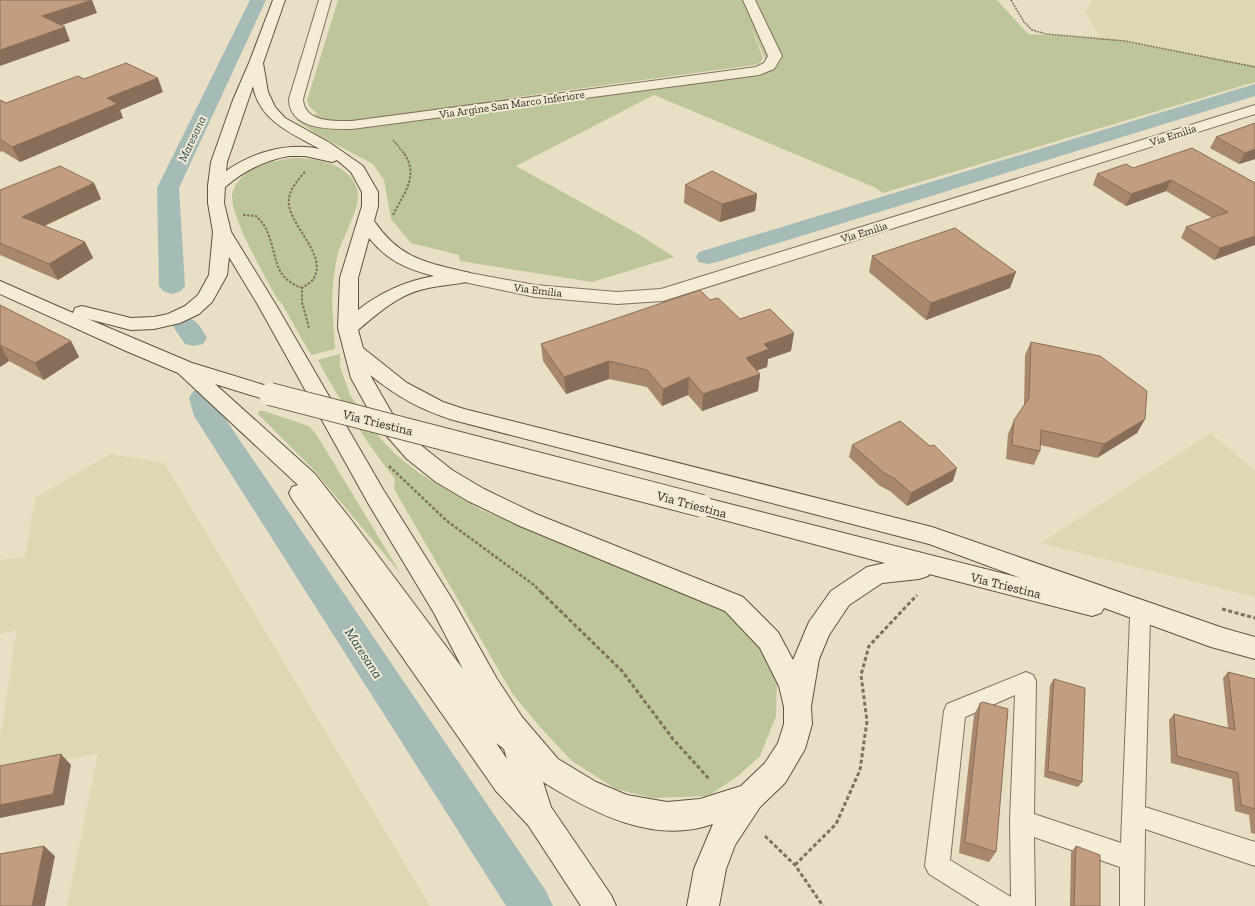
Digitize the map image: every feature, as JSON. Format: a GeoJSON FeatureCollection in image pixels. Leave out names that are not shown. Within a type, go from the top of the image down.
{"type":"FeatureCollection","features":[{"type":"Feature","properties":{"kind":"street"},"geometry":{"type":"LineString","coordinates":[[0,287],[20,296],[104,319],[131,324],[154,323],[173,319],[192,310],[205,298],[218,275],[222,232],[216,203],[216,186],[219,162],[226,137],[256,63],[279,0]]}},
{"type":"Feature","properties":{"kind":"street","name":"Via Argine San Marco Inferiore"},"geometry":{"type":"LineString","coordinates":[[325,0],[296,99],[297,109],[304,118],[320,123],[338,125],[352,125],[446,113],[759,71],[769,67],[774,61],[775,56],[749,0]]}},
{"type":"Feature","properties":{"kind":"street"},"geometry":{"type":"LineString","coordinates":[[256,63],[262,92],[269,108],[280,121],[325,146],[357,169],[370,192],[370,206],[349,278],[348,328],[361,378],[385,420],[415,453],[444,476],[476,495],[528,520],[734,604],[769,640],[792,685],[798,707]]}},
{"type":"Feature","properties":{"kind":"street","name":"Via Emilia"},"geometry":{"type":"LineString","coordinates":[[366,221],[376,238],[392,253],[425,268],[535,291],[617,298],[663,296],[1255,109]]}},
{"type":"Feature","properties":{"kind":"street"},"geometry":{"type":"LineString","coordinates":[[216,186],[241,167],[268,156],[302,151],[344,159]]}},
{"type":"Feature","properties":{"kind":"street"},"geometry":{"type":"LineString","coordinates":[[222,232],[267,305],[376,497],[443,606],[515,735],[539,815]]}},
{"type":"Feature","properties":{"kind":"street"},"geometry":{"type":"LineString","coordinates":[[348,328],[383,300],[409,287],[435,281],[464,277]]}},
{"type":"Feature","properties":{"kind":"street","name":"Via Triestina"},"geometry":{"type":"LineString","coordinates":[[20,296],[185,368],[270,394],[936,568],[1255,648]]}},
{"type":"Feature","properties":{"kind":"street"},"geometry":{"type":"LineString","coordinates":[[355,352],[400,388],[436,407],[460,416],[932,536],[1225,640]]}},
{"type":"Feature","properties":{"kind":"street"},"geometry":{"type":"LineString","coordinates":[[185,368],[307,480],[344,526],[472,702],[515,735],[548,769],[586,792],[627,809],[667,817],[700,814],[750,797]]}},
{"type":"Feature","properties":{"kind":"street"},"geometry":{"type":"LineString","coordinates":[[257,434],[506,781],[539,815],[600,906]]}},
{"type":"Feature","properties":{"kind":"street"},"geometry":{"type":"LineString","coordinates":[[703,906],[710,869],[724,836],[750,797],[775,773],[792,749],[798,724],[798,707],[806,659],[818,630],[840,598],[876,574],[899,570],[936,568]]}},
{"type":"Feature","properties":{"kind":"lane"},"geometry":{"type":"LineString","coordinates":[[1132,906],[1133,814],[1140,618]]}},
{"type":"Feature","properties":{"kind":"lane"},"geometry":{"type":"LineString","coordinates":[[1003,906],[937,866],[955,710],[1026,681],[1022,821],[1023,906]]}},
{"type":"Feature","properties":{"kind":"lane"},"geometry":{"type":"LineString","coordinates":[[1133,814],[1255,854]]}},
{"type":"Feature","properties":{"kind":"lane"},"geometry":{"type":"LineString","coordinates":[[1022,821],[1133,859]]}},
{"type":"Feature","properties":{"kind":"path"},"geometry":{"type":"LineString","coordinates":[[1011,0],[1024,22],[1032,30],[1039,32],[1125,41],[1255,67]]}},
{"type":"Feature","properties":{"kind":"path"},"geometry":{"type":"LineString","coordinates":[[390,136],[406,156],[412,169],[408,185],[392,219]]}},
{"type":"Feature","properties":{"kind":"path"},"geometry":{"type":"LineString","coordinates":[[795,865],[836,824],[860,770],[867,721],[861,675],[869,646],[920,592]]}},
{"type":"Feature","properties":{"kind":"path"},"geometry":{"type":"LineString","coordinates":[[765,836],[795,865],[823,906]]}},
{"type":"Feature","properties":{"kind":"shaded area"},"geometry":{"type":"Polygon","coordinates":[[[1092,0],[1255,0],[1255,66],[1109,39],[1055,35],[1100,36],[1085,12],[1087,11],[1092,0]]]}},
{"type":"Feature","properties":{"kind":"shaded area"},"geometry":{"type":"Polygon","coordinates":[[[1211,433],[1255,471],[1255,597],[1041,543],[1211,433]]]}},
{"type":"Feature","properties":{"kind":"shaded area"},"geometry":{"type":"Polygon","coordinates":[[[110,454],[164,463],[430,906],[67,906],[98,754],[0,771],[0,739],[17,630],[0,634],[0,560],[25,557],[35,498],[110,454]]]}},
{"type":"Feature","properties":{"kind":"green space"},"geometry":{"type":"Polygon","coordinates":[[[338,0],[997,0],[1028,34],[1109,39],[1255,66],[1255,82],[883,193],[876,188],[654,95],[516,166],[638,234],[674,257],[592,282],[460,261],[459,255],[411,243],[391,219],[384,180],[373,164],[318,135],[296,120],[301,117],[318,114],[309,106],[307,101],[338,0]],[[751,27],[763,58],[759,64],[481,102],[759,68],[766,60],[751,27]]]}},
{"type":"Feature","properties":{"kind":"green space"},"geometry":{"type":"Polygon","coordinates":[[[293,158],[313,159],[333,165],[342,170],[350,176],[358,195],[356,208],[338,253],[335,267],[332,304],[335,349],[311,355],[282,304],[278,300],[248,245],[235,212],[232,199],[233,190],[238,182],[258,166],[293,158]]]}},
{"type":"Feature","properties":{"kind":"green space"},"geometry":{"type":"Polygon","coordinates":[[[340,354],[340,366],[350,395],[380,438],[395,454],[419,473],[479,509],[694,596],[729,613],[749,631],[768,661],[777,682],[776,716],[760,756],[738,776],[708,796],[652,798],[616,789],[572,761],[541,728],[512,693],[394,489],[395,479],[354,421],[318,360],[340,354]]]}},
{"type":"Feature","properties":{"kind":"green space"},"geometry":{"type":"Polygon","coordinates":[[[259,411],[264,411],[309,426],[316,434],[401,574],[313,469],[258,414],[259,411]]]}},
{"type":"Feature","properties":{"kind":"building"},"geometry":{"type":"Polygon","coordinates":[[[0,0],[92,0],[42,16],[65,27],[0,50],[0,0]]]}},
{"type":"Feature","properties":{"kind":"building"},"geometry":{"type":"Polygon","coordinates":[[[126,63],[158,78],[107,98],[117,104],[12,147],[0,139],[0,100],[6,103],[78,76],[84,79],[126,63]]]}},
{"type":"Feature","properties":{"kind":"building"},"geometry":{"type":"Polygon","coordinates":[[[1255,123],[1255,149],[1245,153],[1216,137],[1255,123]]]}},
{"type":"Feature","properties":{"kind":"building"},"geometry":{"type":"Polygon","coordinates":[[[1192,148],[1255,183],[1255,236],[1220,248],[1186,227],[1228,212],[1171,180],[1131,194],[1097,174],[1126,164],[1133,168],[1192,148]]]}},
{"type":"Feature","properties":{"kind":"building"},"geometry":{"type":"Polygon","coordinates":[[[60,166],[94,183],[22,217],[85,242],[49,264],[0,243],[0,190],[60,166]]]}},
{"type":"Feature","properties":{"kind":"building"},"geometry":{"type":"Polygon","coordinates":[[[712,171],[757,194],[722,204],[685,185],[712,171]]]}},
{"type":"Feature","properties":{"kind":"building"},"geometry":{"type":"Polygon","coordinates":[[[955,228],[1016,272],[931,303],[872,256],[955,228]]]}},
{"type":"Feature","properties":{"kind":"building"},"geometry":{"type":"Polygon","coordinates":[[[700,290],[710,300],[718,298],[740,319],[770,309],[794,333],[764,344],[769,349],[746,358],[760,374],[703,394],[689,377],[663,389],[647,370],[609,361],[564,377],[541,344],[700,290]]]}},
{"type":"Feature","properties":{"kind":"building"},"geometry":{"type":"Polygon","coordinates":[[[0,305],[71,341],[35,363],[0,345],[0,305]]]}},
{"type":"Feature","properties":{"kind":"building"},"geometry":{"type":"Polygon","coordinates":[[[1031,342],[1100,356],[1147,391],[1145,419],[1104,444],[1041,430],[1040,451],[1012,445],[1014,420],[1029,398],[1031,342]]]}},
{"type":"Feature","properties":{"kind":"building"},"geometry":{"type":"Polygon","coordinates":[[[900,421],[930,446],[934,445],[957,468],[911,493],[894,478],[884,473],[852,445],[900,421]]]}},
{"type":"Feature","properties":{"kind":"building"},"geometry":{"type":"Polygon","coordinates":[[[1228,672],[1255,679],[1255,809],[1241,805],[1238,773],[1177,756],[1174,714],[1235,730],[1228,672]]]}},
{"type":"Feature","properties":{"kind":"building"},"geometry":{"type":"Polygon","coordinates":[[[1054,679],[1085,688],[1082,782],[1048,771],[1054,679]]]}},
{"type":"Feature","properties":{"kind":"building"},"geometry":{"type":"Polygon","coordinates":[[[983,702],[1008,709],[996,852],[965,842],[980,703],[983,702]]]}},
{"type":"Feature","properties":{"kind":"building"},"geometry":{"type":"Polygon","coordinates":[[[61,754],[53,794],[0,805],[0,766],[61,754]]]}},
{"type":"Feature","properties":{"kind":"building"},"geometry":{"type":"Polygon","coordinates":[[[44,846],[32,906],[0,906],[0,854],[44,846]]]}},
{"type":"Feature","properties":{"kind":"building"},"geometry":{"type":"Polygon","coordinates":[[[1076,846],[1100,855],[1100,906],[1074,906],[1076,846]]]}},
{"type":"Feature","properties":{"kind":"waterway","name":"Maresana"},"geometry":{"type":"LineString","coordinates":[[172,286],[168,188],[258,0]]}},
{"type":"Feature","properties":{"kind":"waterway"},"geometry":{"type":"LineString","coordinates":[[708,257],[1255,90]]}},
{"type":"Feature","properties":{"kind":"waterway","name":"Maresana"},"geometry":{"type":"LineString","coordinates":[[185,325],[194,338]]}},
{"type":"Feature","properties":{"kind":"waterway","name":"Maresana"},"geometry":{"type":"LineString","coordinates":[[203,398],[208,416],[531,906]]}}]}
